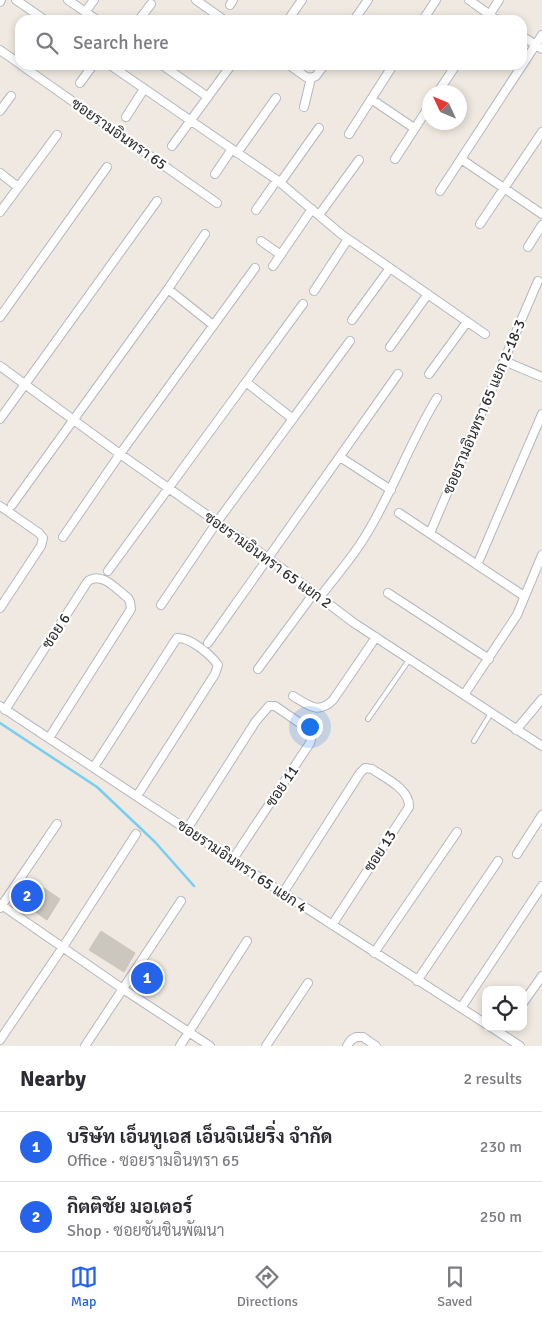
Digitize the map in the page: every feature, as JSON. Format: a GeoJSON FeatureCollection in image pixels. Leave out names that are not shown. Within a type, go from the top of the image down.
{"type":"FeatureCollection","features":[{"type":"Feature","properties":{"kind":"street"},"geometry":{"type":"LineString","coordinates":[[16,0],[38,15]]}},
{"type":"Feature","properties":{"kind":"street"},"geometry":{"type":"LineString","coordinates":[[26,7],[31,0]]}},
{"type":"Feature","properties":{"kind":"street"},"geometry":{"type":"LineString","coordinates":[[68,0],[90,15]]}},
{"type":"Feature","properties":{"kind":"street"},"geometry":{"type":"LineString","coordinates":[[85,12],[94,0]]}},
{"type":"Feature","properties":{"kind":"street"},"geometry":{"type":"LineString","coordinates":[[196,0],[217,15]]}},
{"type":"Feature","properties":{"kind":"street"},"geometry":{"type":"LineString","coordinates":[[292,15],[302,0]]}},
{"type":"Feature","properties":{"kind":"street"},"geometry":{"type":"LineString","coordinates":[[358,15],[368,0]]}},
{"type":"Feature","properties":{"kind":"street"},"geometry":{"type":"LineString","coordinates":[[426,15],[436,0]]}},
{"type":"Feature","properties":{"kind":"street"},"geometry":{"type":"LineString","coordinates":[[469,0],[485,15]]}},
{"type":"Feature","properties":{"kind":"street"},"geometry":{"type":"LineString","coordinates":[[488,15],[499,0]]}},
{"type":"Feature","properties":{"kind":"street"},"geometry":{"type":"LineString","coordinates":[[143,15],[151,4]]}},
{"type":"Feature","properties":{"kind":"street"},"geometry":{"type":"LineString","coordinates":[[527,63],[539,46],[542,35]]}},
{"type":"Feature","properties":{"kind":"street"},"geometry":{"type":"LineString","coordinates":[[527,39],[539,46]]}},
{"type":"Feature","properties":{"kind":"street","name":"ซอยรามอินทรา 65"},"geometry":{"type":"LineString","coordinates":[[0,50],[15,61]]}},
{"type":"Feature","properties":{"kind":"street","name":"ซอยรามอินทรา 65"},"geometry":{"type":"LineString","coordinates":[[27,70],[217,203]]}},
{"type":"Feature","properties":{"kind":"street"},"geometry":{"type":"LineString","coordinates":[[80,83],[89,70]]}},
{"type":"Feature","properties":{"kind":"street"},"geometry":{"type":"LineString","coordinates":[[117,70],[235,151],[278,182],[348,239],[485,334]]}},
{"type":"Feature","properties":{"kind":"street"},"geometry":{"type":"LineString","coordinates":[[171,70],[208,97]]}},
{"type":"Feature","properties":{"kind":"street"},"geometry":{"type":"LineString","coordinates":[[172,146],[228,70]]}},
{"type":"Feature","properties":{"kind":"street"},"geometry":{"type":"LineString","coordinates":[[296,70],[311,78],[316,76],[320,70]]}},
{"type":"Feature","properties":{"kind":"street"},"geometry":{"type":"LineString","coordinates":[[349,134],[390,70]]}},
{"type":"Feature","properties":{"kind":"street"},"geometry":{"type":"LineString","coordinates":[[443,85],[453,70]]}},
{"type":"Feature","properties":{"kind":"street"},"geometry":{"type":"LineString","coordinates":[[440,191],[522,70]]}},
{"type":"Feature","properties":{"kind":"street"},"geometry":{"type":"LineString","coordinates":[[304,107],[311,78]]}},
{"type":"Feature","properties":{"kind":"street"},"geometry":{"type":"LineString","coordinates":[[126,117],[144,89]]}},
{"type":"Feature","properties":{"kind":"street"},"geometry":{"type":"LineString","coordinates":[[0,111],[11,96]]}},
{"type":"Feature","properties":{"kind":"street"},"geometry":{"type":"LineString","coordinates":[[215,174],[276,98]]}},
{"type":"Feature","properties":{"kind":"street"},"geometry":{"type":"LineString","coordinates":[[371,99],[414,128]]}},
{"type":"Feature","properties":{"kind":"street"},"geometry":{"type":"LineString","coordinates":[[394,158],[422,116]]}},
{"type":"Feature","properties":{"kind":"street"},"geometry":{"type":"LineString","coordinates":[[256,210],[318,128]]}},
{"type":"Feature","properties":{"kind":"street"},"geometry":{"type":"LineString","coordinates":[[480,224],[542,132]]}},
{"type":"Feature","properties":{"kind":"street"},"geometry":{"type":"LineString","coordinates":[[0,212],[57,135]]}},
{"type":"Feature","properties":{"kind":"street"},"geometry":{"type":"LineString","coordinates":[[461,159],[542,214]]}},
{"type":"Feature","properties":{"kind":"street"},"geometry":{"type":"LineString","coordinates":[[319,215],[359,160]]}},
{"type":"Feature","properties":{"kind":"street"},"geometry":{"type":"LineString","coordinates":[[0,317],[107,167]]}},
{"type":"Feature","properties":{"kind":"street"},"geometry":{"type":"LineString","coordinates":[[0,173],[18,187]]}},
{"type":"Feature","properties":{"kind":"street"},"geometry":{"type":"LineString","coordinates":[[0,418],[157,200]]}},
{"type":"Feature","properties":{"kind":"street"},"geometry":{"type":"LineString","coordinates":[[273,266],[312,209]]}},
{"type":"Feature","properties":{"kind":"street"},"geometry":{"type":"LineString","coordinates":[[528,248],[542,225]]}},
{"type":"Feature","properties":{"kind":"street"},"geometry":{"type":"LineString","coordinates":[[12,505],[205,234]]}},
{"type":"Feature","properties":{"kind":"street"},"geometry":{"type":"LineString","coordinates":[[314,291],[348,239]]}},
{"type":"Feature","properties":{"kind":"street"},"geometry":{"type":"LineString","coordinates":[[261,241],[281,255]]}},
{"type":"Feature","properties":{"kind":"street"},"geometry":{"type":"LineString","coordinates":[[63,537],[120,454],[254,268]]}},
{"type":"Feature","properties":{"kind":"street"},"geometry":{"type":"LineString","coordinates":[[352,320],[390,268]]}},
{"type":"Feature","properties":{"kind":"street","name":"ซอยรามอินทรา 65 แยก 2-18-3"},"geometry":{"type":"LineString","coordinates":[[430,533],[538,281]]}},
{"type":"Feature","properties":{"kind":"street"},"geometry":{"type":"LineString","coordinates":[[168,288],[213,325]]}},
{"type":"Feature","properties":{"kind":"street"},"geometry":{"type":"LineString","coordinates":[[390,347],[428,294]]}},
{"type":"Feature","properties":{"kind":"street"},"geometry":{"type":"LineString","coordinates":[[108,571],[304,304]]}},
{"type":"Feature","properties":{"kind":"street"},"geometry":{"type":"LineString","coordinates":[[429,374],[467,322]]}},
{"type":"Feature","properties":{"kind":"street"},"geometry":{"type":"LineString","coordinates":[[161,605],[217,522],[350,341]]}},
{"type":"Feature","properties":{"kind":"street"},"geometry":{"type":"LineString","coordinates":[[504,361],[542,377]]}},
{"type":"Feature","properties":{"kind":"street","name":"ซอยรามอินทรา 65 แยก 2"},"geometry":{"type":"LineString","coordinates":[[0,366],[168,489],[268,558],[376,637],[542,746]]}},
{"type":"Feature","properties":{"kind":"street"},"geometry":{"type":"LineString","coordinates":[[208,643],[398,374]]}},
{"type":"Feature","properties":{"kind":"street"},"geometry":{"type":"LineString","coordinates":[[246,382],[293,419]]}},
{"type":"Feature","properties":{"kind":"street"},"geometry":{"type":"LineString","coordinates":[[258,669],[365,537],[425,417],[437,398]]}},
{"type":"Feature","properties":{"kind":"street"},"geometry":{"type":"LineString","coordinates":[[477,565],[542,414]]}},
{"type":"Feature","properties":{"kind":"street"},"geometry":{"type":"LineString","coordinates":[[340,457],[390,490]]}},
{"type":"Feature","properties":{"kind":"street"},"geometry":{"type":"LineString","coordinates":[[0,506],[39,532],[43,538],[41,546],[0,608]]}},
{"type":"Feature","properties":{"kind":"street"},"geometry":{"type":"LineString","coordinates":[[399,513],[524,596]]}},
{"type":"Feature","properties":{"kind":"street"},"geometry":{"type":"LineString","coordinates":[[464,695],[517,615],[542,555]]}},
{"type":"Feature","properties":{"kind":"street","name":"ซอย 6"},"geometry":{"type":"LineString","coordinates":[[3,708],[88,581],[96,577],[102,578],[130,602],[131,609],[49,738]]}},
{"type":"Feature","properties":{"kind":"street"},"geometry":{"type":"LineString","coordinates":[[388,593],[489,659]]}},
{"type":"Feature","properties":{"kind":"street"},"geometry":{"type":"LineString","coordinates":[[293,696],[309,705],[319,708],[326,707],[333,700],[376,637]]}},
{"type":"Feature","properties":{"kind":"street"},"geometry":{"type":"LineString","coordinates":[[94,768],[178,638],[186,638],[214,658],[218,665],[215,674],[137,796]]}},
{"type":"Feature","properties":{"kind":"street"},"geometry":{"type":"LineString","coordinates":[[516,730],[542,699]]}},
{"type":"Feature","properties":{"kind":"street","name":"ซอย 11"},"geometry":{"type":"LineString","coordinates":[[187,829],[263,711],[269,706],[275,706],[292,717],[313,732],[312,739],[232,859]]}},
{"type":"Feature","properties":{"kind":"street","name":"ซอยรามอินทรา 65 แยก 4"},"geometry":{"type":"LineString","coordinates":[[3,708],[374,953],[482,1022]]}},
{"type":"Feature","properties":{"kind":"street","name":"ซอย 13"},"geometry":{"type":"LineString","coordinates":[[283,893],[360,773],[365,768],[372,769],[406,793],[409,807],[332,925]]}},
{"type":"Feature","properties":{"kind":"street"},"geometry":{"type":"LineString","coordinates":[[517,854],[542,815]]}},
{"type":"Feature","properties":{"kind":"street"},"geometry":{"type":"LineString","coordinates":[[57,824],[1,906],[210,1046]]}},
{"type":"Feature","properties":{"kind":"street"},"geometry":{"type":"LineString","coordinates":[[374,953],[457,832]]}},
{"type":"Feature","properties":{"kind":"street"},"geometry":{"type":"LineString","coordinates":[[0,1040],[136,834]]}},
{"type":"Feature","properties":{"kind":"street"},"geometry":{"type":"LineString","coordinates":[[417,981],[498,861]]}},
{"type":"Feature","properties":{"kind":"street"},"geometry":{"type":"LineString","coordinates":[[460,1008],[542,886]]}},
{"type":"Feature","properties":{"kind":"street"},"geometry":{"type":"LineString","coordinates":[[85,1046],[181,901]]}},
{"type":"Feature","properties":{"kind":"street"},"geometry":{"type":"LineString","coordinates":[[180,1046],[247,940]]}},
{"type":"Feature","properties":{"kind":"street"},"geometry":{"type":"LineString","coordinates":[[527,997],[542,976]]}},
{"type":"Feature","properties":{"kind":"street"},"geometry":{"type":"LineString","coordinates":[[266,1046],[308,982]]}},
{"type":"Feature","properties":{"kind":"street"},"geometry":{"type":"LineString","coordinates":[[497,1031],[520,1046]]}},
{"type":"Feature","properties":{"kind":"street"},"geometry":{"type":"LineString","coordinates":[[347,1046],[356,1037],[362,1037],[376,1046]]}},
{"type":"Feature","properties":{"kind":"lane"},"geometry":{"type":"LineString","coordinates":[[368,719],[409,660]]}},
{"type":"Feature","properties":{"kind":"lane"},"geometry":{"type":"LineString","coordinates":[[474,741],[491,713]]}},
{"type":"Feature","properties":{"kind":"building"},"geometry":{"type":"Polygon","coordinates":[[[44,888],[60,899],[47,920],[31,909],[44,888]]]}},
{"type":"Feature","properties":{"kind":"building"},"geometry":{"type":"Polygon","coordinates":[[[101,931],[135,953],[124,972],[89,950],[101,931]]]}},
{"type":"Feature","properties":{"kind":"building"},"geometry":{"type":"Polygon","coordinates":[[[147,962],[163,972],[148,994],[133,984],[147,962]]]}},
{"type":"Feature","properties":{"kind":"waterway"},"geometry":{"type":"LineString","coordinates":[[0,723],[97,787],[155,842],[194,886]]}},
{"type":"Feature","properties":{"kind":"place","name":"กิตติชัย มอเตอร์"},"geometry":{"type":"Point","coordinates":[27,896]}},
{"type":"Feature","properties":{"kind":"place","name":"บริษัท เอ็นทูเอส เอ็นจิเนียริ่ง จำกัด"},"geometry":{"type":"Point","coordinates":[147,978]}}]}
